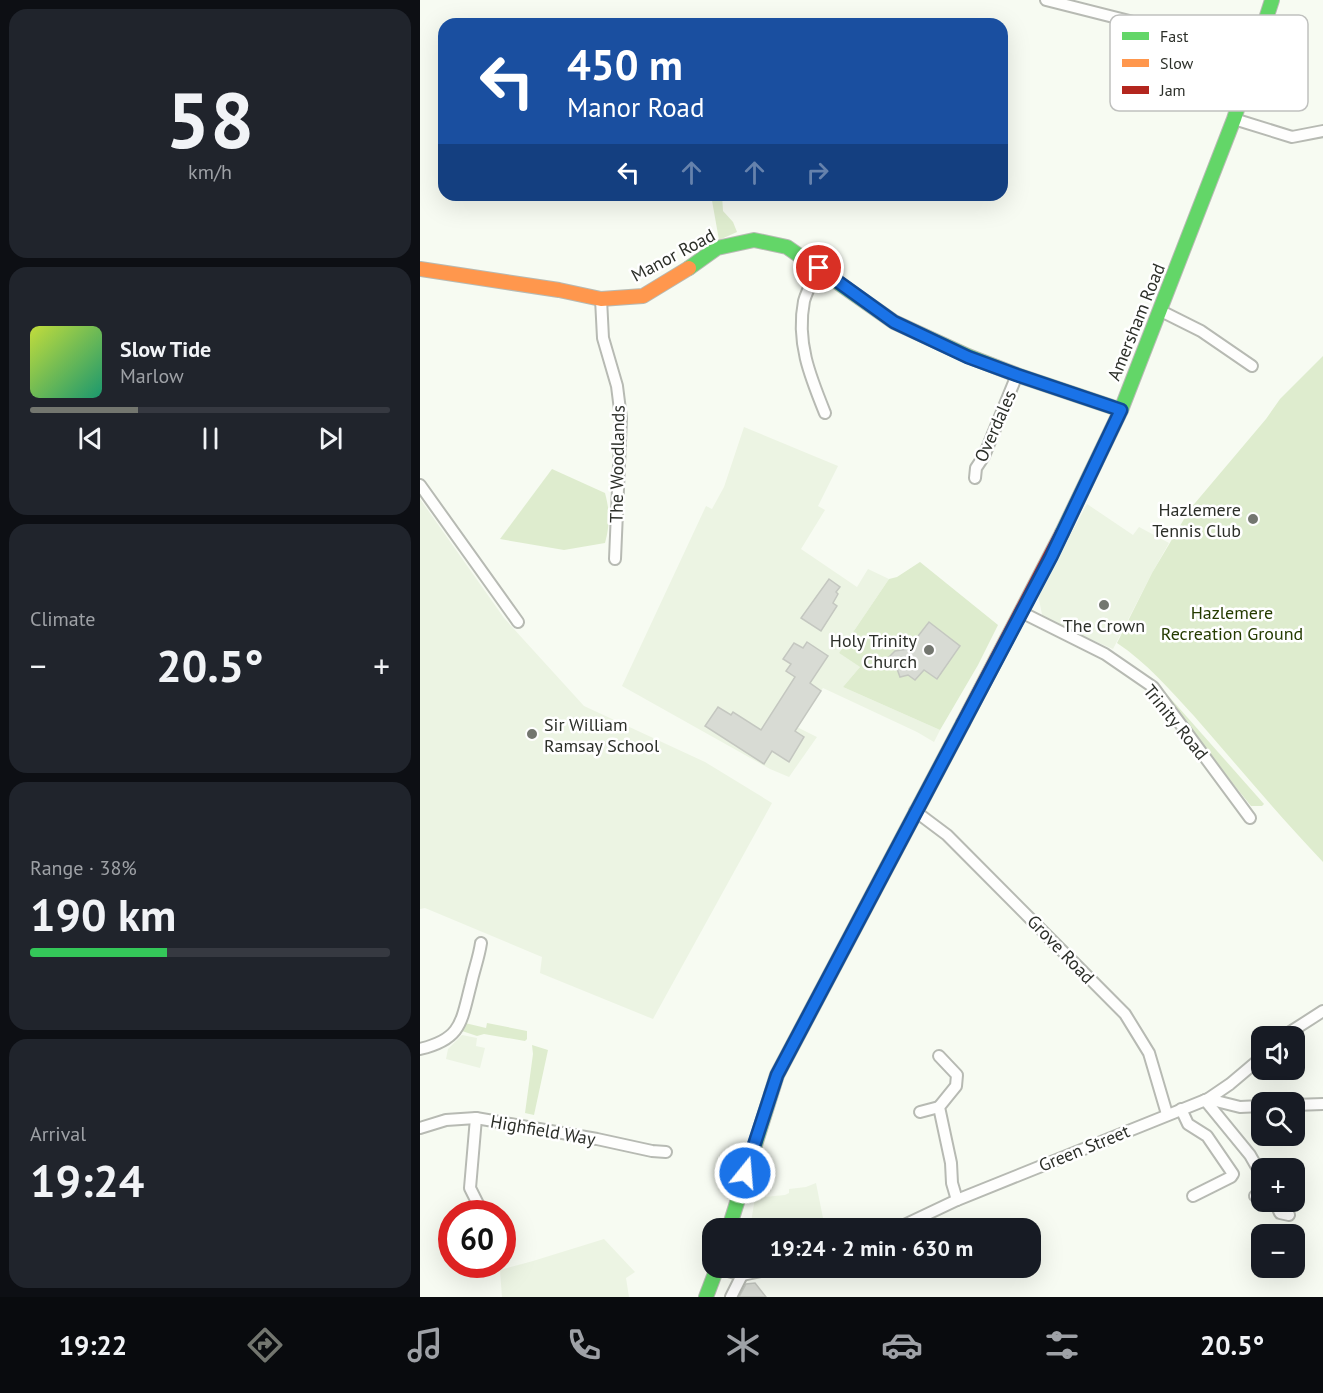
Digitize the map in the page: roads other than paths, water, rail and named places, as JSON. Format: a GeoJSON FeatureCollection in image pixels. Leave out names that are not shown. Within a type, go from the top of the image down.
{"type":"FeatureCollection","features":[{"type":"Feature","properties":{"kind":"main road","name":"Amersham Road"},"geometry":{"type":"LineString","coordinates":[[1267,15],[1272,0]]}},
{"type":"Feature","properties":{"kind":"main road","name":"Amersham Road"},"geometry":{"type":"LineString","coordinates":[[732,1218],[777,1075],[1051,557],[1121,410],[1237,111]]}},
{"type":"Feature","properties":{"kind":"main road","name":"Manor Road"},"geometry":{"type":"LineString","coordinates":[[420,269],[560,290],[601,299],[644,296],[717,248],[754,240],[787,247],[894,322],[968,357],[1121,410]]}},
{"type":"Feature","properties":{"kind":"main road"},"geometry":{"type":"LineString","coordinates":[[706,1297],[713,1278]]}},
{"type":"Feature","properties":{"kind":"street"},"geometry":{"type":"LineString","coordinates":[[1046,0],[1110,16]]}},
{"type":"Feature","properties":{"kind":"street"},"geometry":{"type":"LineString","coordinates":[[1234,119],[1292,137],[1323,131]]}},
{"type":"Feature","properties":{"kind":"street"},"geometry":{"type":"LineString","coordinates":[[819,268],[804,300],[801,336],[808,372],[825,413]]}},
{"type":"Feature","properties":{"kind":"street","name":"The Woodlands"},"geometry":{"type":"LineString","coordinates":[[601,299],[603,338],[617,386],[621,418],[615,559]]}},
{"type":"Feature","properties":{"kind":"street"},"geometry":{"type":"LineString","coordinates":[[1161,311],[1201,331],[1252,366]]}},
{"type":"Feature","properties":{"kind":"street","name":"Overdales"},"geometry":{"type":"LineString","coordinates":[[975,478],[976,468],[984,456],[1017,375]]}},
{"type":"Feature","properties":{"kind":"street"},"geometry":{"type":"LineString","coordinates":[[420,485],[518,622]]}},
{"type":"Feature","properties":{"kind":"street","name":"Trinity Road"},"geometry":{"type":"LineString","coordinates":[[1020,612],[1105,654],[1153,687],[1250,819]]}},
{"type":"Feature","properties":{"kind":"street","name":"Grove Road"},"geometry":{"type":"LineString","coordinates":[[915,811],[947,835],[1125,1014],[1149,1053],[1167,1114]]}},
{"type":"Feature","properties":{"kind":"street"},"geometry":{"type":"LineString","coordinates":[[420,1049],[439,1045],[456,1030],[463,1017],[481,943]]}},
{"type":"Feature","properties":{"kind":"street"},"geometry":{"type":"LineString","coordinates":[[1300,1026],[1323,1011]]}},
{"type":"Feature","properties":{"kind":"street"},"geometry":{"type":"LineString","coordinates":[[920,1112],[939,1107],[956,1086],[957,1075],[939,1056]]}},
{"type":"Feature","properties":{"kind":"street","name":"Green Street"},"geometry":{"type":"LineString","coordinates":[[919,1218],[957,1200],[1207,1099],[1251,1066]]}},
{"type":"Feature","properties":{"kind":"street"},"geometry":{"type":"LineString","coordinates":[[1207,1099],[1240,1107],[1251,1106]]}},
{"type":"Feature","properties":{"kind":"street"},"geometry":{"type":"LineString","coordinates":[[1207,1099],[1252,1158]]}},
{"type":"Feature","properties":{"kind":"street"},"geometry":{"type":"LineString","coordinates":[[1305,1105],[1323,1104]]}},
{"type":"Feature","properties":{"kind":"street"},"geometry":{"type":"LineString","coordinates":[[939,1107],[957,1200]]}},
{"type":"Feature","properties":{"kind":"street"},"geometry":{"type":"LineString","coordinates":[[1181,1109],[1188,1124],[1207,1136],[1233,1174],[1193,1196]]}},
{"type":"Feature","properties":{"kind":"street"},"geometry":{"type":"LineString","coordinates":[[476,1118],[470,1188],[476,1200]]}},
{"type":"Feature","properties":{"kind":"street","name":"Highfield Way"},"geometry":{"type":"LineString","coordinates":[[420,1128],[446,1120],[476,1118],[666,1152]]}},
{"type":"Feature","properties":{"kind":"street"},"geometry":{"type":"LineString","coordinates":[[1280,1212],[1289,1215]]}},
{"type":"Feature","properties":{"kind":"street"},"geometry":{"type":"LineString","coordinates":[[731,1297],[740,1278]]}},
{"type":"Feature","properties":{"kind":"place","name":"Hazlemere Tennis Club"},"geometry":{"type":"Point","coordinates":[1253,519]}},
{"type":"Feature","properties":{"kind":"place","name":"The Crown"},"geometry":{"type":"Point","coordinates":[1104,605]}},
{"type":"Feature","properties":{"kind":"place","name":"Holy Trinity Church"},"geometry":{"type":"Point","coordinates":[929,650]}},
{"type":"Feature","properties":{"kind":"place","name":"Sir William Ramsay School"},"geometry":{"type":"Point","coordinates":[532,734]}},
{"type":"Feature","properties":{"kind":"park label","name":"Hazlemere Recreation Ground"},"geometry":{"type":"Point","coordinates":[1232,622]}}]}
